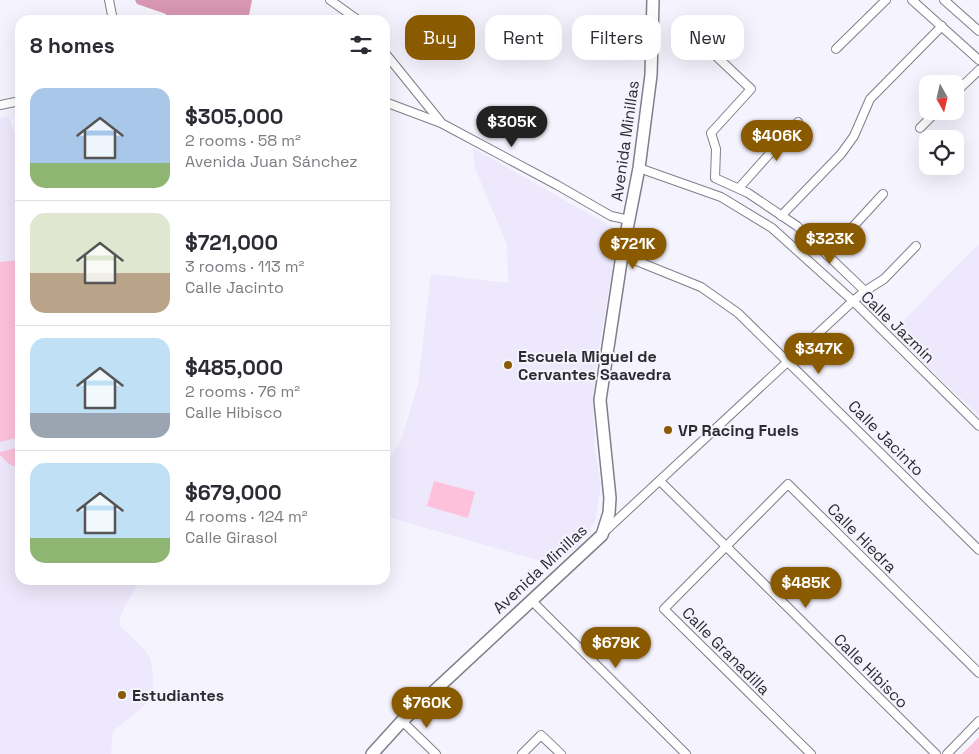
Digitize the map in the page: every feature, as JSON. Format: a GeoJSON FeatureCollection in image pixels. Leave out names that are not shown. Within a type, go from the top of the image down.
{"type":"FeatureCollection","features":[{"type":"Feature","properties":{"kind":"main road","name":"Avenida Minillas"},"geometry":{"type":"LineString","coordinates":[[372,754],[402,721],[602,535],[609,513],[610,498],[600,400],[622,255],[639,168],[651,75],[653,0]]}},
{"type":"Feature","properties":{"kind":"street"},"geometry":{"type":"LineString","coordinates":[[108,0],[112,15]]}},
{"type":"Feature","properties":{"kind":"street"},"geometry":{"type":"LineString","coordinates":[[330,0],[351,15]]}},
{"type":"Feature","properties":{"kind":"street"},"geometry":{"type":"LineString","coordinates":[[836,49],[886,0]]}},
{"type":"Feature","properties":{"kind":"street"},"geometry":{"type":"LineString","coordinates":[[912,0],[979,60]]}},
{"type":"Feature","properties":{"kind":"street"},"geometry":{"type":"LineString","coordinates":[[944,0],[979,31]]}},
{"type":"Feature","properties":{"kind":"street"},"geometry":{"type":"LineString","coordinates":[[782,216],[841,154],[854,136],[870,99],[942,26]]}},
{"type":"Feature","properties":{"kind":"street"},"geometry":{"type":"LineString","coordinates":[[390,59],[441,123]]}},
{"type":"Feature","properties":{"kind":"street"},"geometry":{"type":"LineString","coordinates":[[721,60],[751,88],[711,133],[716,149],[715,178],[738,188],[797,226],[866,291]]}},
{"type":"Feature","properties":{"kind":"street"},"geometry":{"type":"LineString","coordinates":[[964,84],[979,70]]}},
{"type":"Feature","properties":{"kind":"street"},"geometry":{"type":"LineString","coordinates":[[0,104],[15,102]]}},
{"type":"Feature","properties":{"kind":"street"},"geometry":{"type":"LineString","coordinates":[[390,104],[441,123],[611,216],[629,220]]}},
{"type":"Feature","properties":{"kind":"street"},"geometry":{"type":"LineString","coordinates":[[920,128],[928,120]]}},
{"type":"Feature","properties":{"kind":"street"},"geometry":{"type":"LineString","coordinates":[[738,188],[798,122]]}},
{"type":"Feature","properties":{"kind":"street","name":"Calle Jazmín"},"geometry":{"type":"LineString","coordinates":[[639,168],[721,198],[772,228],[852,302],[979,426]]}},
{"type":"Feature","properties":{"kind":"street"},"geometry":{"type":"LineString","coordinates":[[827,254],[883,194]]}},
{"type":"Feature","properties":{"kind":"street"},"geometry":{"type":"LineString","coordinates":[[602,535],[852,302],[884,280],[916,246]]}},
{"type":"Feature","properties":{"kind":"street","name":"Calle Jacinto"},"geometry":{"type":"LineString","coordinates":[[622,255],[701,287],[738,313],[979,550]]}},
{"type":"Feature","properties":{"kind":"street","name":"Calle Hibisco"},"geometry":{"type":"LineString","coordinates":[[660,480],[936,754]]}},
{"type":"Feature","properties":{"kind":"street","name":"Calle Hiedra"},"geometry":{"type":"LineString","coordinates":[[726,547],[788,484],[979,673]]}},
{"type":"Feature","properties":{"kind":"street","name":"Calle Granadilla"},"geometry":{"type":"LineString","coordinates":[[726,547],[664,609],[811,754]]}},
{"type":"Feature","properties":{"kind":"street"},"geometry":{"type":"LineString","coordinates":[[531,600],[686,754]]}},
{"type":"Feature","properties":{"kind":"street"},"geometry":{"type":"LineString","coordinates":[[402,721],[436,754]]}},
{"type":"Feature","properties":{"kind":"street"},"geometry":{"type":"LineString","coordinates":[[947,754],[979,722]]}},
{"type":"Feature","properties":{"kind":"street"},"geometry":{"type":"LineString","coordinates":[[522,754],[541,735],[561,754]]}},
{"type":"Feature","properties":{"kind":"shaded area"},"geometry":{"type":"Polygon","coordinates":[[[135,0],[252,0],[249,15],[166,15],[137,4],[135,0]]]}},
{"type":"Feature","properties":{"kind":"shaded area"},"geometry":{"type":"Polygon","coordinates":[[[8,116],[15,135],[15,585],[138,585],[126,604],[120,618],[120,626],[144,649],[150,658],[153,672],[153,688],[150,698],[144,706],[113,731],[111,754],[0,754],[0,118],[8,116]]]}},
{"type":"Feature","properties":{"kind":"shaded area","name":"Escuela Miguel de Cervantes Saavedra"},"geometry":{"type":"Polygon","coordinates":[[[473,148],[619,231],[593,394],[595,447],[601,486],[595,521],[578,547],[554,565],[390,517],[390,458],[401,441],[418,384],[431,274],[508,283],[507,245],[475,168],[473,148]]]}},
{"type":"Feature","properties":{"kind":"shaded area"},"geometry":{"type":"Polygon","coordinates":[[[979,244],[979,416],[892,332],[979,244]]]}},
{"type":"Feature","properties":{"kind":"shaded area"},"geometry":{"type":"Polygon","coordinates":[[[15,260],[15,438],[0,442],[0,262],[15,260]]]}},
{"type":"Feature","properties":{"kind":"shaded area"},"geometry":{"type":"Polygon","coordinates":[[[15,448],[15,467],[9,464],[0,455],[0,452],[15,448]]]}},
{"type":"Feature","properties":{"kind":"shaded area"},"geometry":{"type":"Polygon","coordinates":[[[434,481],[475,492],[468,518],[427,506],[434,481]]]}},
{"type":"Feature","properties":{"kind":"shaded area"},"geometry":{"type":"Polygon","coordinates":[[[979,737],[979,754],[962,754],[979,737]]]}},
{"type":"Feature","properties":{"kind":"place","name":"Escuela Miguel de Cervantes Saavedra"},"geometry":{"type":"Point","coordinates":[508,365]}},
{"type":"Feature","properties":{"kind":"place","name":"VP Racing Fuels"},"geometry":{"type":"Point","coordinates":[668,430]}},
{"type":"Feature","properties":{"kind":"place","name":"Estudiantes"},"geometry":{"type":"Point","coordinates":[122,695]}}]}
